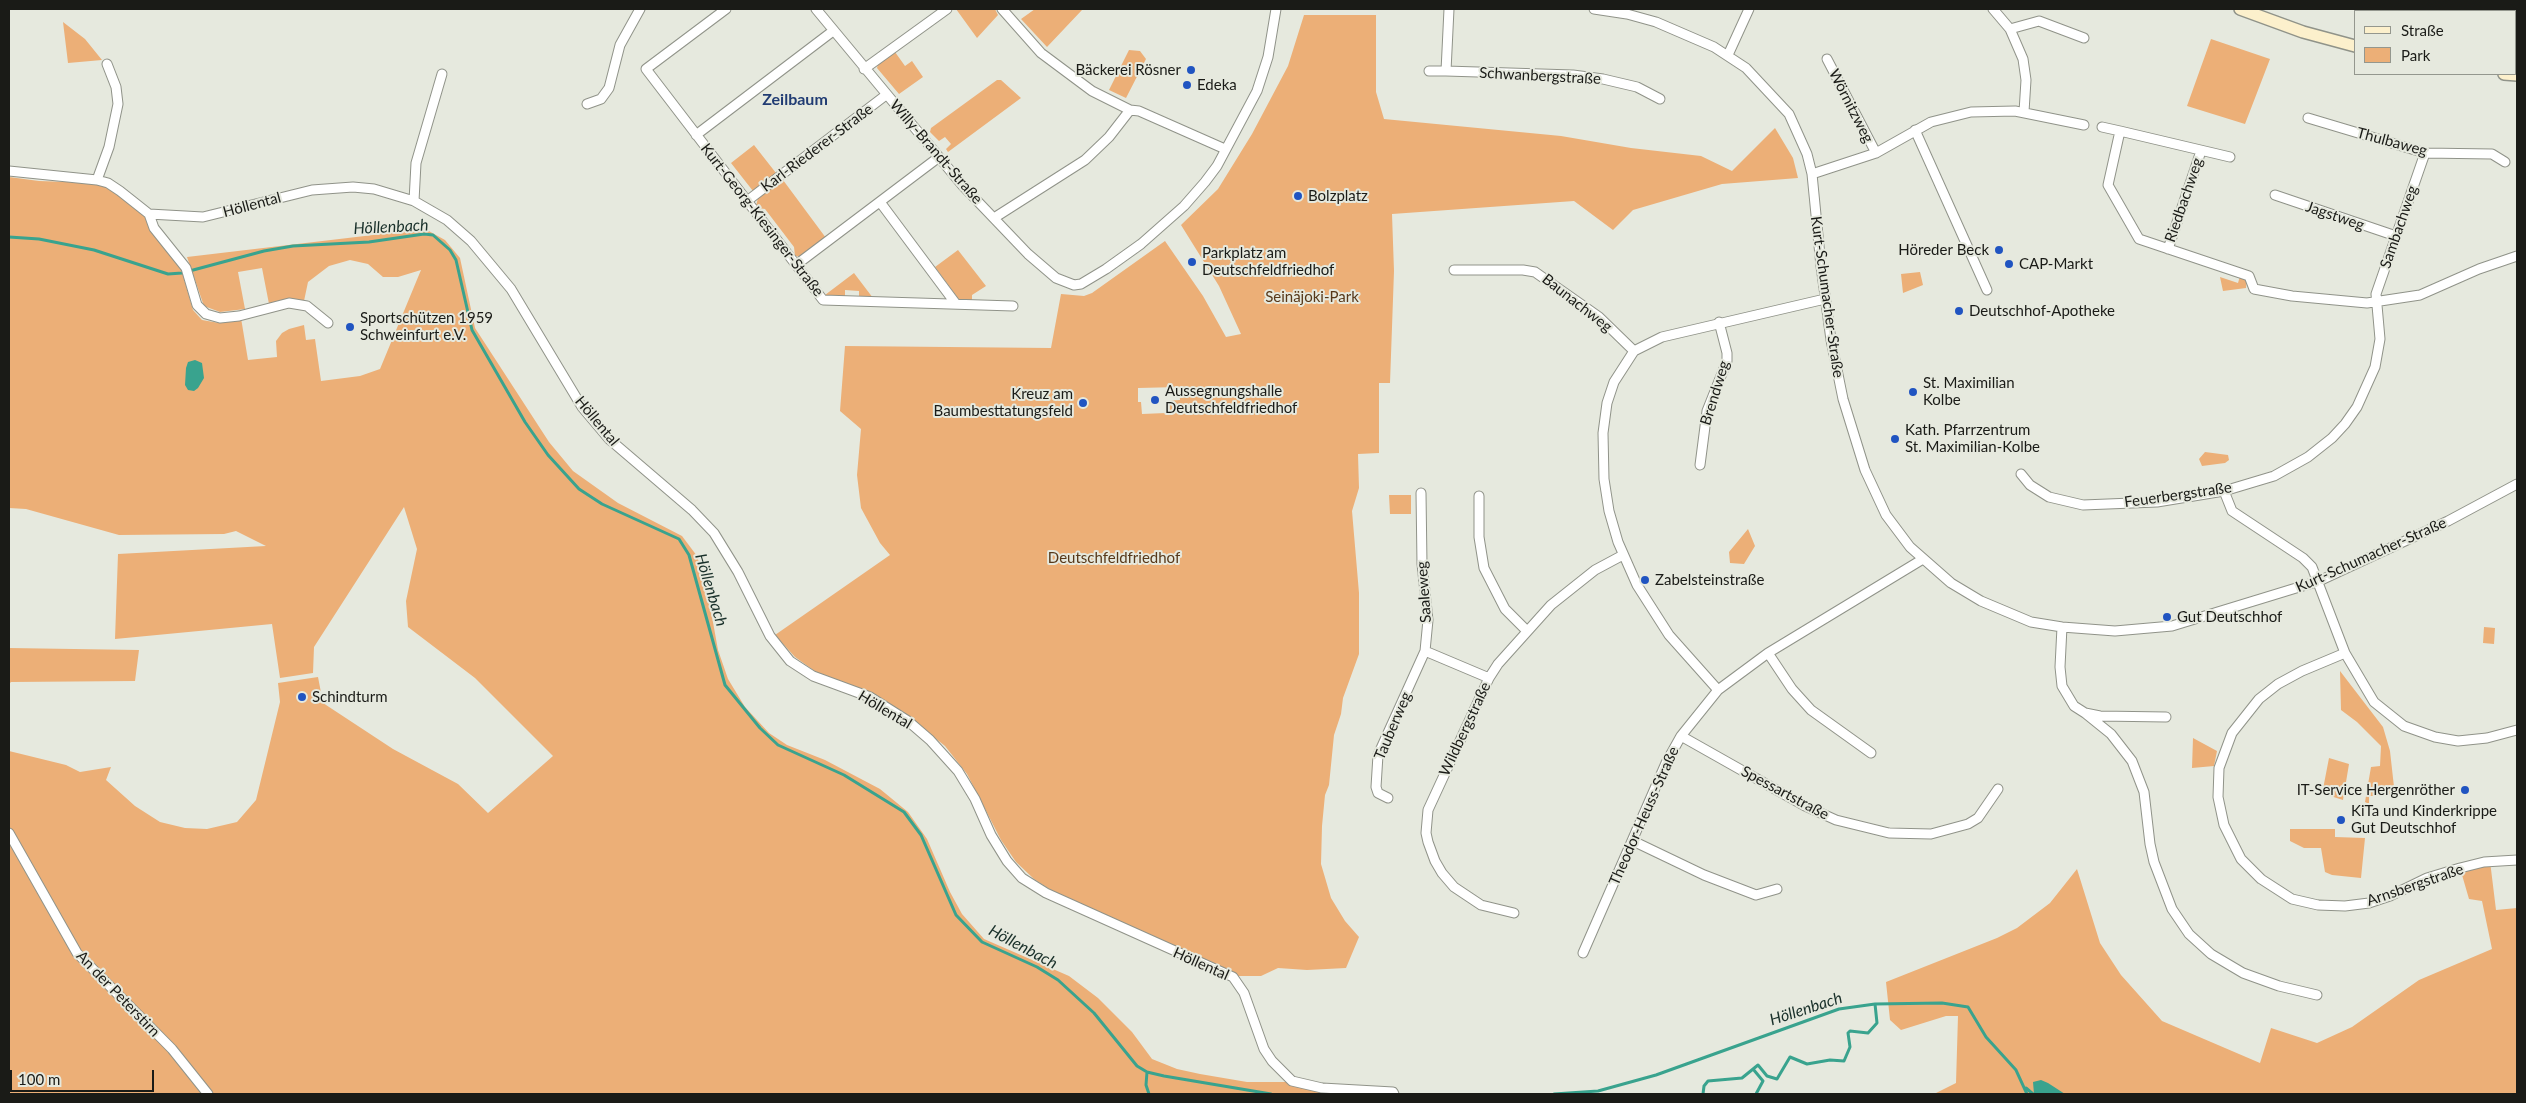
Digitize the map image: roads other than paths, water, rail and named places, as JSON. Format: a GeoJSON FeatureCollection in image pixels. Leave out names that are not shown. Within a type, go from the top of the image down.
{"type":"FeatureCollection","features":[{"type":"Feature","properties":{"kind":"main road"},"geometry":{"type":"LineString","coordinates":[[2240,9],[2303,32],[2354,46]]}},
{"type":"Feature","properties":{"kind":"street"},"geometry":{"type":"LineString","coordinates":[[587,104],[601,98],[609,88],[620,45],[640,9]]}},
{"type":"Feature","properties":{"kind":"street","name":"Willy-Brandt-Straße"},"geometry":{"type":"LineString","coordinates":[[816,9],[886,95],[994,218],[1028,254],[1056,278],[1068,284],[1081,284],[1106,270],[1163,226],[1205,182],[1225,149]]}},
{"type":"Feature","properties":{"kind":"street"},"geometry":{"type":"LineString","coordinates":[[864,69],[947,9]]}},
{"type":"Feature","properties":{"kind":"street"},"geometry":{"type":"LineString","coordinates":[[1002,9],[1026,38],[1064,72],[1092,91],[1130,110],[1139,111],[1225,149],[1264,74],[1276,9]]}},
{"type":"Feature","properties":{"kind":"street"},"geometry":{"type":"LineString","coordinates":[[1446,71],[1449,9]]}},
{"type":"Feature","properties":{"kind":"street","name":"Kurt-Schumacher-Straße"},"geometry":{"type":"LineString","coordinates":[[1594,9],[1627,14],[1664,25],[1728,55],[1760,81],[1789,114],[1804,147],[1812,174],[1824,299],[1843,399],[1865,470],[1886,515],[1898,533],[1923,560],[1952,583],[2001,611],[2031,622],[2062,627],[2115,631],[2169,627],[2319,581],[2448,521],[2517,484]]}},
{"type":"Feature","properties":{"kind":"street"},"geometry":{"type":"LineString","coordinates":[[1728,55],[1749,9]]}},
{"type":"Feature","properties":{"kind":"street"},"geometry":{"type":"LineString","coordinates":[[1993,9],[2010,28],[2023,59],[2026,80],[2024,112]]}},
{"type":"Feature","properties":{"kind":"street","name":"Kurt-Georg-Kiesinger-Straße"},"geometry":{"type":"LineString","coordinates":[[723,10],[646,69],[823,300],[1013,306]]}},
{"type":"Feature","properties":{"kind":"street"},"geometry":{"type":"LineString","coordinates":[[2010,28],[2039,21],[2084,38]]}},
{"type":"Feature","properties":{"kind":"street"},"geometry":{"type":"LineString","coordinates":[[696,135],[833,31]]}},
{"type":"Feature","properties":{"kind":"street","name":"Wörnitzweg"},"geometry":{"type":"LineString","coordinates":[[1827,59],[1876,153]]}},
{"type":"Feature","properties":{"kind":"street"},"geometry":{"type":"LineString","coordinates":[[97,180],[109,147],[118,104],[116,87],[107,64]]}},
{"type":"Feature","properties":{"kind":"street","name":"Schwanbergstraße"},"geometry":{"type":"LineString","coordinates":[[1429,71],[1572,75],[1603,79],[1637,87],[1660,98]]}},
{"type":"Feature","properties":{"kind":"street"},"geometry":{"type":"LineString","coordinates":[[414,200],[416,163],[442,74]]}},
{"type":"Feature","properties":{"kind":"street","name":"Karl-Riederer-Straße"},"geometry":{"type":"LineString","coordinates":[[747,201],[886,95]]}},
{"type":"Feature","properties":{"kind":"street"},"geometry":{"type":"LineString","coordinates":[[994,218],[1085,160],[1109,138],[1130,110]]}},
{"type":"Feature","properties":{"kind":"street"},"geometry":{"type":"LineString","coordinates":[[1812,174],[1876,153],[1915,130],[1941,118],[1971,112],[2000,110],[2024,112],[2084,125]]}},
{"type":"Feature","properties":{"kind":"street","name":"Thulbaweg"},"geometry":{"type":"LineString","coordinates":[[2308,118],[2425,152],[2492,154],[2505,162]]}},
{"type":"Feature","properties":{"kind":"street","name":"Riedbachweg"},"geometry":{"type":"LineString","coordinates":[[2102,127],[2230,157]]}},
{"type":"Feature","properties":{"kind":"street"},"geometry":{"type":"LineString","coordinates":[[1915,130],[1987,290]]}},
{"type":"Feature","properties":{"kind":"street","name":"Riedbachweg"},"geometry":{"type":"LineString","coordinates":[[2120,131],[2108,185],[2139,239],[2249,276],[2254,289],[2322,300],[2375,302]]}},
{"type":"Feature","properties":{"kind":"street","name":"Riedbachweg"},"geometry":{"type":"LineString","coordinates":[[2168,249],[2201,151]]}},
{"type":"Feature","properties":{"kind":"street","name":"Sambachweg"},"geometry":{"type":"LineString","coordinates":[[2375,302],[2376,294],[2425,152]]}},
{"type":"Feature","properties":{"kind":"street"},"geometry":{"type":"LineString","coordinates":[[796,265],[939,157]]}},
{"type":"Feature","properties":{"kind":"street"},"geometry":{"type":"LineString","coordinates":[[9,171],[97,180],[108,183],[149,214],[154,228],[186,268],[197,305],[206,314],[212,316],[239,316],[289,303],[306,306],[328,323]]}},
{"type":"Feature","properties":{"kind":"street","name":"Höllental"},"geometry":{"type":"LineString","coordinates":[[149,214],[203,218],[284,196],[336,187],[374,189],[414,200],[447,220],[491,263],[521,303],[551,359],[582,407],[609,439],[692,510],[714,532],[738,572],[770,636],[790,661],[813,676],[870,697],[908,721],[930,740],[958,771],[975,799],[991,835],[1007,861],[1022,878],[1046,893],[1233,977],[1244,993],[1264,1048],[1272,1061],[1292,1081],[1322,1088],[1393,1092],[1394,1094]]}},
{"type":"Feature","properties":{"kind":"street","name":"Jagstweg"},"geometry":{"type":"LineString","coordinates":[[2275,195],[2396,236]]}},
{"type":"Feature","properties":{"kind":"street"},"geometry":{"type":"LineString","coordinates":[[880,202],[956,304]]}},
{"type":"Feature","properties":{"kind":"street"},"geometry":{"type":"LineString","coordinates":[[2375,302],[2420,295],[2479,269],[2517,256]]}},
{"type":"Feature","properties":{"kind":"street","name":"Baunachweg"},"geometry":{"type":"LineString","coordinates":[[1454,270],[1523,270],[1535,272],[1599,318],[1634,350]]}},
{"type":"Feature","properties":{"kind":"street"},"geometry":{"type":"LineString","coordinates":[[1718,690],[1669,635],[1645,599],[1623,555],[1613,528],[1602,462],[1603,433],[1610,392],[1634,350],[1678,331],[1824,299]]}},
{"type":"Feature","properties":{"kind":"street","name":"Feuerbergstraße"},"geometry":{"type":"LineString","coordinates":[[2021,474],[2030,485],[2049,497],[2083,505],[2157,502],[2224,491],[2282,471],[2308,457],[2345,424],[2357,407],[2375,367],[2380,339],[2375,302]]}},
{"type":"Feature","properties":{"kind":"street","name":"Brendweg"},"geometry":{"type":"LineString","coordinates":[[1700,465],[1707,411],[1726,361],[1727,353],[1719,322]]}},
{"type":"Feature","properties":{"kind":"street"},"geometry":{"type":"LineString","coordinates":[[2224,491],[2232,511],[2303,558],[2312,567],[2319,581],[2345,653],[2374,702],[2404,726],[2435,737],[2458,741],[2487,738],[2517,730]]}},
{"type":"Feature","properties":{"kind":"street","name":"Saaleweg"},"geometry":{"type":"LineString","coordinates":[[1421,493],[1422,564],[1428,620],[1425,651]]}},
{"type":"Feature","properties":{"kind":"street"},"geometry":{"type":"LineString","coordinates":[[1479,496],[1479,537],[1484,568],[1506,609],[1527,631]]}},
{"type":"Feature","properties":{"kind":"street","name":"Wildbergstraße"},"geometry":{"type":"LineString","coordinates":[[1514,912],[1481,905],[1454,887],[1435,861],[1426,833],[1428,810],[1488,678],[1527,631],[1566,592],[1595,570],[1623,555]]}},
{"type":"Feature","properties":{"kind":"street","name":"Theodor-Heuss-Straße"},"geometry":{"type":"LineString","coordinates":[[1583,953],[1658,780],[1681,736],[1718,690],[1768,653],[1923,560]]}},
{"type":"Feature","properties":{"kind":"street"},"geometry":{"type":"LineString","coordinates":[[2062,627],[2060,667],[2062,686],[2074,706],[2111,734],[2132,761],[2144,792],[2150,844],[2157,870],[2172,909],[2189,934],[2212,954],[2243,973],[2279,986],[2316,995]]}},
{"type":"Feature","properties":{"kind":"street"},"geometry":{"type":"LineString","coordinates":[[1425,651],[1488,678]]}},
{"type":"Feature","properties":{"kind":"street","name":"Tauberweg"},"geometry":{"type":"LineString","coordinates":[[1388,798],[1378,793],[1376,786],[1378,755],[1425,651]]}},
{"type":"Feature","properties":{"kind":"street"},"geometry":{"type":"LineString","coordinates":[[1768,653],[1792,689],[1812,710],[1872,752]]}},
{"type":"Feature","properties":{"kind":"street","name":"Arnsbergstraße"},"geometry":{"type":"LineString","coordinates":[[2345,653],[2302,670],[2278,684],[2259,699],[2239,721],[2232,733],[2219,768],[2218,797],[2224,825],[2241,859],[2261,879],[2292,899],[2318,905],[2345,906],[2390,896],[2428,878],[2460,868],[2484,862],[2517,860]]}},
{"type":"Feature","properties":{"kind":"street"},"geometry":{"type":"LineString","coordinates":[[2085,713],[2166,717]]}},
{"type":"Feature","properties":{"kind":"street","name":"Spessartstraße"},"geometry":{"type":"LineString","coordinates":[[1681,736],[1805,806],[1836,820],[1889,834],[1931,834],[1968,824],[1978,818],[1998,789]]}},
{"type":"Feature","properties":{"kind":"street","name":"An der Peterstirn"},"geometry":{"type":"LineString","coordinates":[[9,833],[77,953],[172,1050],[208,1094]]}},
{"type":"Feature","properties":{"kind":"street"},"geometry":{"type":"LineString","coordinates":[[1633,841],[1704,875],[1756,895],[1777,889]]}},
{"type":"Feature","properties":{"kind":"water"},"geometry":{"type":"Polygon","coordinates":[[[195,360],[202,363],[204,378],[194,391],[188,390],[185,385],[188,362],[195,360]]]}},
{"type":"Feature","properties":{"kind":"water"},"geometry":{"type":"Polygon","coordinates":[[[2041,1080],[2065,1094],[2034,1094],[2033,1082],[2041,1080]]]}},
{"type":"Feature","properties":{"kind":"waterway","name":"Höllenbach"},"geometry":{"type":"LineString","coordinates":[[9,237],[39,239],[94,250],[168,274],[182,273],[264,251],[293,246],[369,242],[424,234],[433,235],[450,250],[456,260],[472,330],[525,422],[548,455],[579,489],[602,504],[679,539],[689,555],[725,685],[760,728],[778,745],[844,775],[904,812],[921,835],[956,915],[982,942],[1037,967],[1058,980],[1094,1013],[1137,1066],[1147,1072],[1164,1076],[1271,1094]]}},
{"type":"Feature","properties":{"kind":"waterway","name":"Höllenbach"},"geometry":{"type":"LineString","coordinates":[[1554,1094],[1598,1091],[1656,1075],[1839,1009],[1875,1004],[1942,1003],[1968,1007],[1986,1037],[2016,1070],[2027,1094]]}},
{"type":"Feature","properties":{"kind":"waterway"},"geometry":{"type":"LineString","coordinates":[[1703,1094],[1704,1086],[1708,1081],[1742,1078],[1758,1065],[1767,1076],[1777,1079],[1790,1057],[1807,1064],[1830,1060],[1844,1061],[1850,1047],[1848,1033],[1850,1031],[1868,1033],[1877,1023],[1875,1004]]}},
{"type":"Feature","properties":{"kind":"waterway"},"geometry":{"type":"LineString","coordinates":[[1753,1069],[1763,1081],[1756,1094]]}},
{"type":"Feature","properties":{"kind":"waterway"},"geometry":{"type":"LineString","coordinates":[[1147,1072],[1146,1085],[1149,1094]]}},
{"type":"Feature","properties":{"kind":"waterway","name":"Höllenbach"},"geometry":{"type":"LineString","coordinates":[[2026,1088],[2033,1094]]}},
{"type":"Feature","properties":{"kind":"place","name":"Bäckerei Rösner"},"geometry":{"type":"Point","coordinates":[1191,70]}},
{"type":"Feature","properties":{"kind":"place","name":"Edeka"},"geometry":{"type":"Point","coordinates":[1187,85]}},
{"type":"Feature","properties":{"kind":"place","name":"Bolzplatz"},"geometry":{"type":"Point","coordinates":[1298,196]}},
{"type":"Feature","properties":{"kind":"place","name":"Höreder Beck"},"geometry":{"type":"Point","coordinates":[1999,250]}},
{"type":"Feature","properties":{"kind":"place","name":"Parkplatz am Deutschfeldfriedhof"},"geometry":{"type":"Point","coordinates":[1192,262]}},
{"type":"Feature","properties":{"kind":"place","name":"CAP-Markt"},"geometry":{"type":"Point","coordinates":[2009,264]}},
{"type":"Feature","properties":{"kind":"place","name":"Deutschhof-Apotheke"},"geometry":{"type":"Point","coordinates":[1959,311]}},
{"type":"Feature","properties":{"kind":"place","name":"Sportschützen 1959 Schweinfurt e.V."},"geometry":{"type":"Point","coordinates":[350,327]}},
{"type":"Feature","properties":{"kind":"place","name":"St. Maximilian Kolbe"},"geometry":{"type":"Point","coordinates":[1913,392]}},
{"type":"Feature","properties":{"kind":"place","name":"Aussegnungshalle Deutschfeldfriedhof"},"geometry":{"type":"Point","coordinates":[1155,400]}},
{"type":"Feature","properties":{"kind":"place","name":"Kreuz am Baumbesttatungsfeld"},"geometry":{"type":"Point","coordinates":[1083,403]}},
{"type":"Feature","properties":{"kind":"place","name":"Kath. Pfarrzentrum St. Maximilian-Kolbe"},"geometry":{"type":"Point","coordinates":[1895,439]}},
{"type":"Feature","properties":{"kind":"place","name":"Zabelsteinstraße"},"geometry":{"type":"Point","coordinates":[1645,580]}},
{"type":"Feature","properties":{"kind":"place","name":"Gut Deutschhof"},"geometry":{"type":"Point","coordinates":[2167,617]}},
{"type":"Feature","properties":{"kind":"place","name":"Schindturm"},"geometry":{"type":"Point","coordinates":[302,697]}},
{"type":"Feature","properties":{"kind":"place","name":"IT-Service Hergenröther"},"geometry":{"type":"Point","coordinates":[2465,790]}},
{"type":"Feature","properties":{"kind":"place","name":"KiTa und Kinderkrippe Gut Deutschhof"},"geometry":{"type":"Point","coordinates":[2341,820]}},
{"type":"Feature","properties":{"kind":"district","name":"Zeilbaum"},"geometry":{"type":"Point","coordinates":[795,100]}},
{"type":"Feature","properties":{"kind":"park label","name":"Seinäjoki-Park"},"geometry":{"type":"Point","coordinates":[1312,297]}},
{"type":"Feature","properties":{"kind":"park label","name":"Deutschfeldfriedhof"},"geometry":{"type":"Point","coordinates":[1114,558]}}]}
